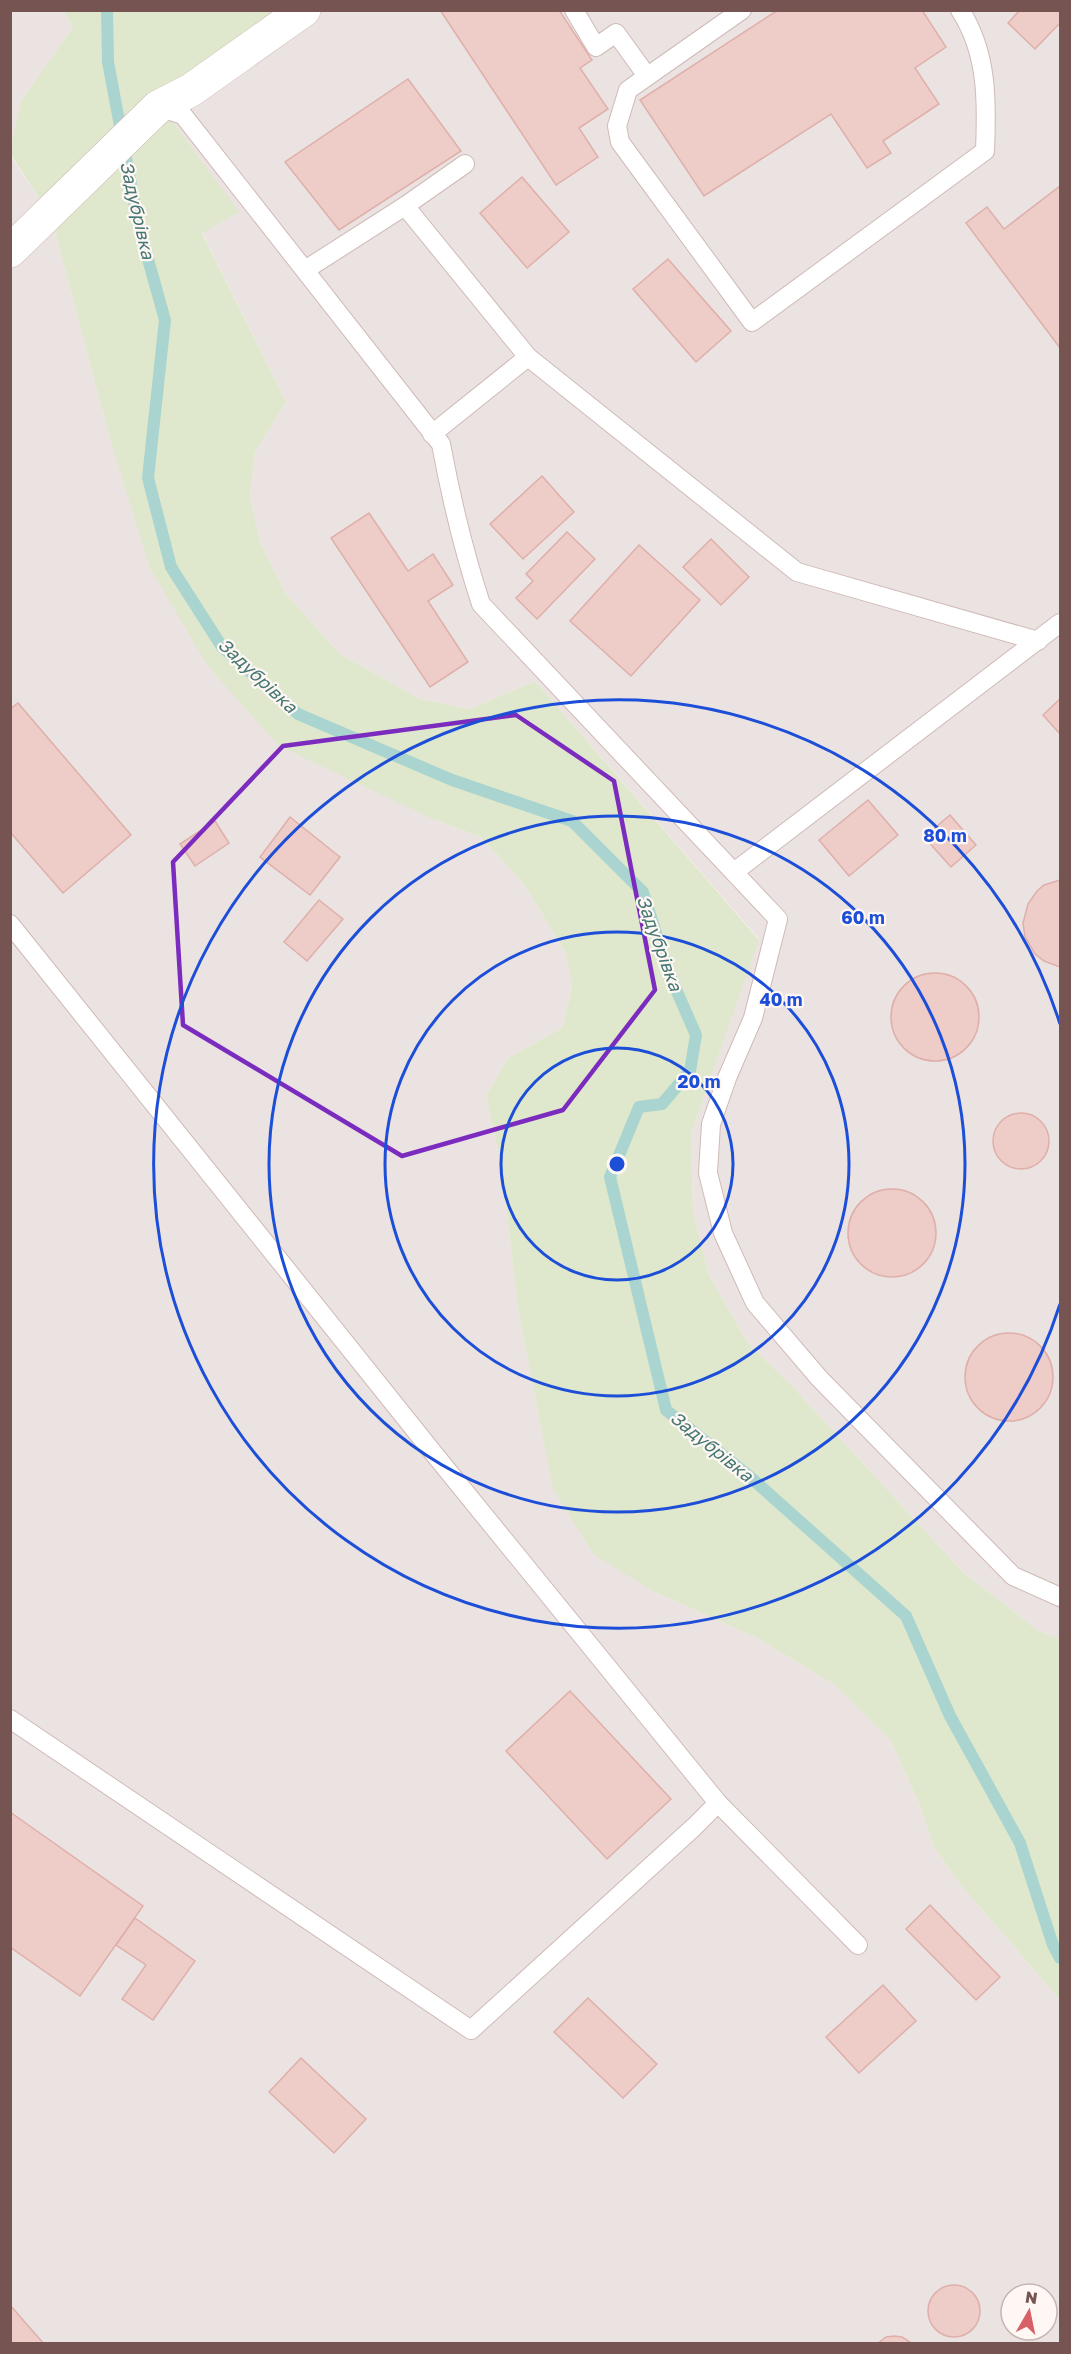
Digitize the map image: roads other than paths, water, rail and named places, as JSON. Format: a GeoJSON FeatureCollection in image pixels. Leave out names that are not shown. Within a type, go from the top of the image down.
{"type":"FeatureCollection","features":[{"type":"Feature","properties":{"kind":"main road"},"geometry":{"type":"LineString","coordinates":[[13,248],[158,107],[190,90],[273,20],[304,10]]}},
{"type":"Feature","properties":{"kind":"lane"},"geometry":{"type":"LineString","coordinates":[[574,10],[596,47],[616,33],[647,76]]}},
{"type":"Feature","properties":{"kind":"lane"},"geometry":{"type":"LineString","coordinates":[[742,10],[628,90],[617,126],[620,142],[752,321],[985,151],[986,88],[981,58],[971,28],[960,10]]}},
{"type":"Feature","properties":{"kind":"lane"},"geometry":{"type":"LineString","coordinates":[[158,107],[183,114],[441,444],[451,497],[468,565],[481,604],[778,919],[753,1018],[727,1078],[711,1124],[708,1173],[723,1233],[755,1304],[819,1378],[1013,1576],[1060,1597]]}},
{"type":"Feature","properties":{"kind":"lane"},"geometry":{"type":"LineString","coordinates":[[304,270],[405,206],[465,164]]}},
{"type":"Feature","properties":{"kind":"lane"},"geometry":{"type":"LineString","coordinates":[[405,206],[528,357],[797,572],[1038,641]]}},
{"type":"Feature","properties":{"kind":"lane"},"geometry":{"type":"LineString","coordinates":[[432,434],[528,357]]}},
{"type":"Feature","properties":{"kind":"lane"},"geometry":{"type":"LineString","coordinates":[[734,872],[1060,623]]}},
{"type":"Feature","properties":{"kind":"lane"},"geometry":{"type":"LineString","coordinates":[[10,924],[717,1803],[858,1945]]}},
{"type":"Feature","properties":{"kind":"lane"},"geometry":{"type":"LineString","coordinates":[[10,1719],[471,2030],[694,1827],[717,1803]]}},
{"type":"Feature","properties":{"kind":"waterway","name":"Задубрівка"},"geometry":{"type":"LineString","coordinates":[[107,10],[108,62],[139,227],[165,320],[148,478],[171,567],[222,647],[298,714],[452,780],[572,821],[643,892],[668,971],[696,1035],[690,1071],[662,1104],[639,1107],[610,1177],[666,1410],[749,1476],[906,1616],[950,1716],[1020,1843],[1053,1945],[1060,1958]]}}]}
